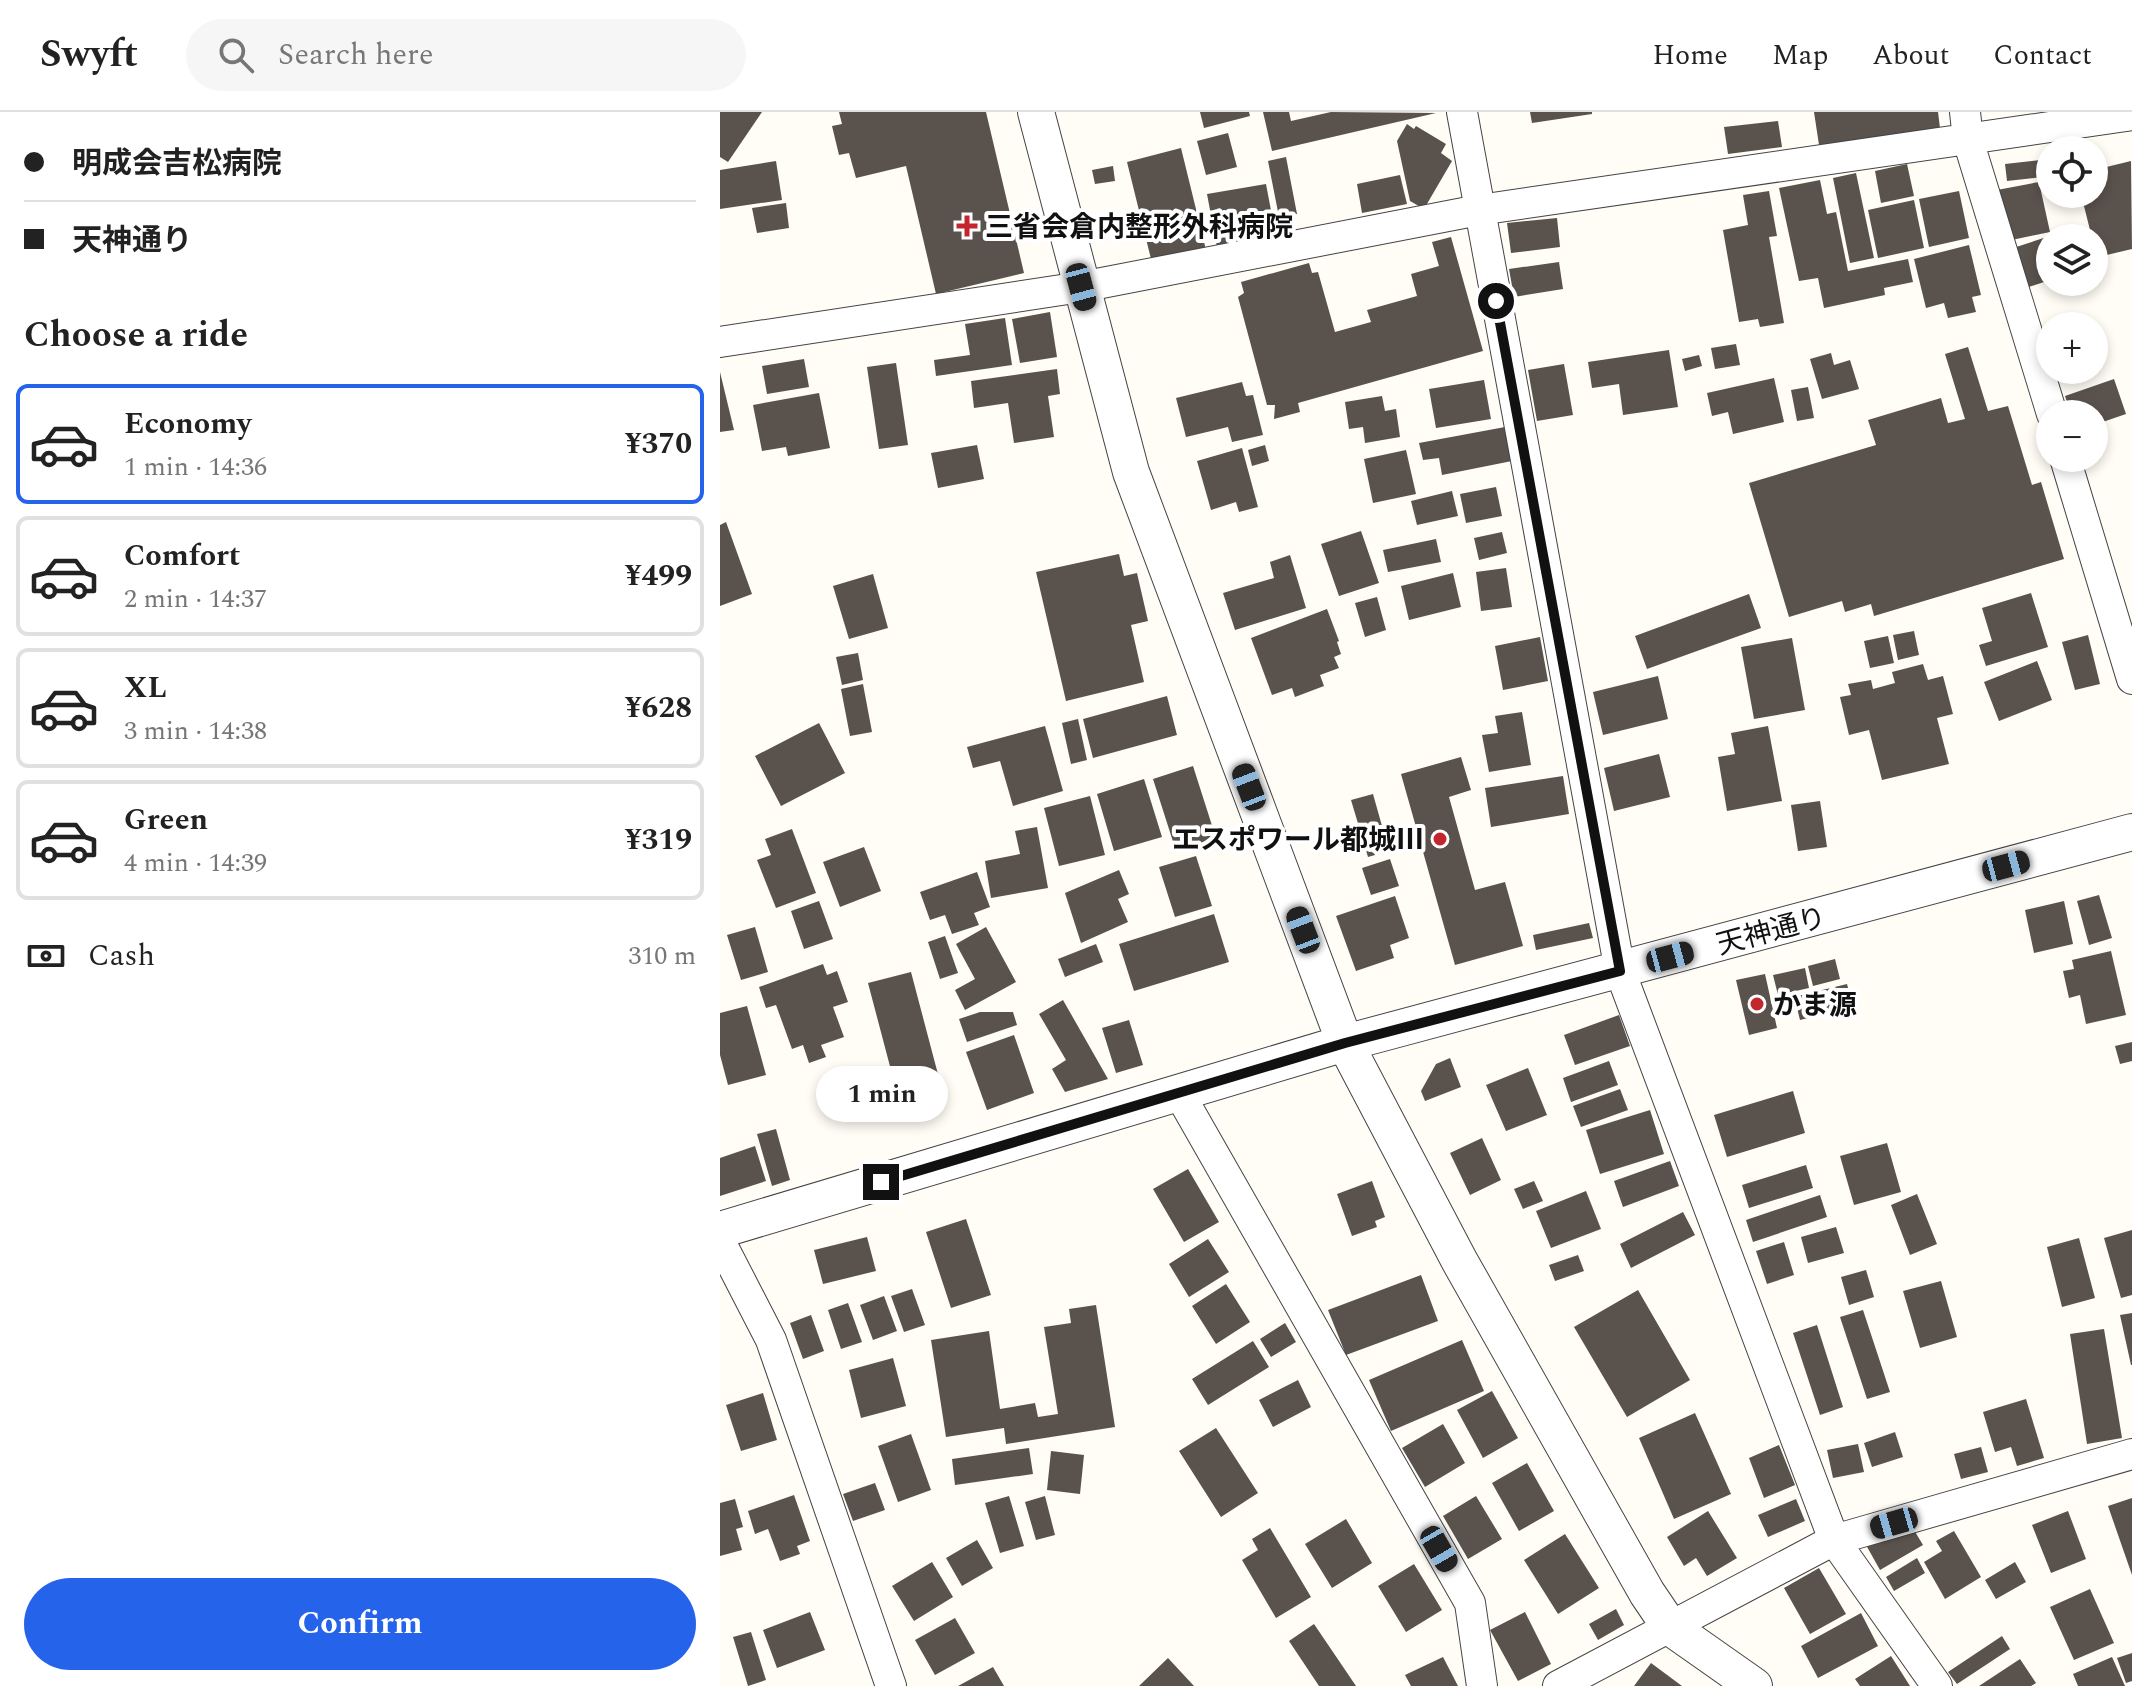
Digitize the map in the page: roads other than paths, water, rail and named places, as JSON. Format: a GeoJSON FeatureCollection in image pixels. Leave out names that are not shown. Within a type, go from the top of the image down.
{"type":"FeatureCollection","features":[{"type":"Feature","properties":{"kind":"street"},"geometry":{"type":"LineString","coordinates":[[1036,112],[1131,472],[1345,1043],[1459,1260],[1647,1593],[1670,1627],[1754,1686]]}},
{"type":"Feature","properties":{"kind":"street"},"geometry":{"type":"LineString","coordinates":[[1462,112],[1620,971],[1834,1540],[1937,1686]]}},
{"type":"Feature","properties":{"kind":"street"},"geometry":{"type":"LineString","coordinates":[[720,342],[1081,287],[1479,210],[1966,126],[2132,115]]}},
{"type":"Feature","properties":{"kind":"street"},"geometry":{"type":"LineString","coordinates":[[1966,126],[2048,400]]}},
{"type":"Feature","properties":{"kind":"street"},"geometry":{"type":"LineString","coordinates":[[2069,472],[2132,679]]}},
{"type":"Feature","properties":{"kind":"street","name":"天神通り"},"geometry":{"type":"LineString","coordinates":[[720,1230],[1345,1043],[2132,832]]}},
{"type":"Feature","properties":{"kind":"street"},"geometry":{"type":"LineString","coordinates":[[1179,1093],[1470,1603],[1482,1686]]}},
{"type":"Feature","properties":{"kind":"street"},"geometry":{"type":"LineString","coordinates":[[720,1241],[771,1340],[891,1686]]}},
{"type":"Feature","properties":{"kind":"street"},"geometry":{"type":"LineString","coordinates":[[1558,1686],[1834,1540],[2132,1454]]}},
{"type":"Feature","properties":{"kind":"place","name":"三省会倉内整形外科病院"},"geometry":{"type":"Point","coordinates":[967,226]}},
{"type":"Feature","properties":{"kind":"place","name":"エスポワール都城Ⅲ"},"geometry":{"type":"Point","coordinates":[1440,839]}},
{"type":"Feature","properties":{"kind":"place","name":"かま源"},"geometry":{"type":"Point","coordinates":[1757,1004]}}]}
